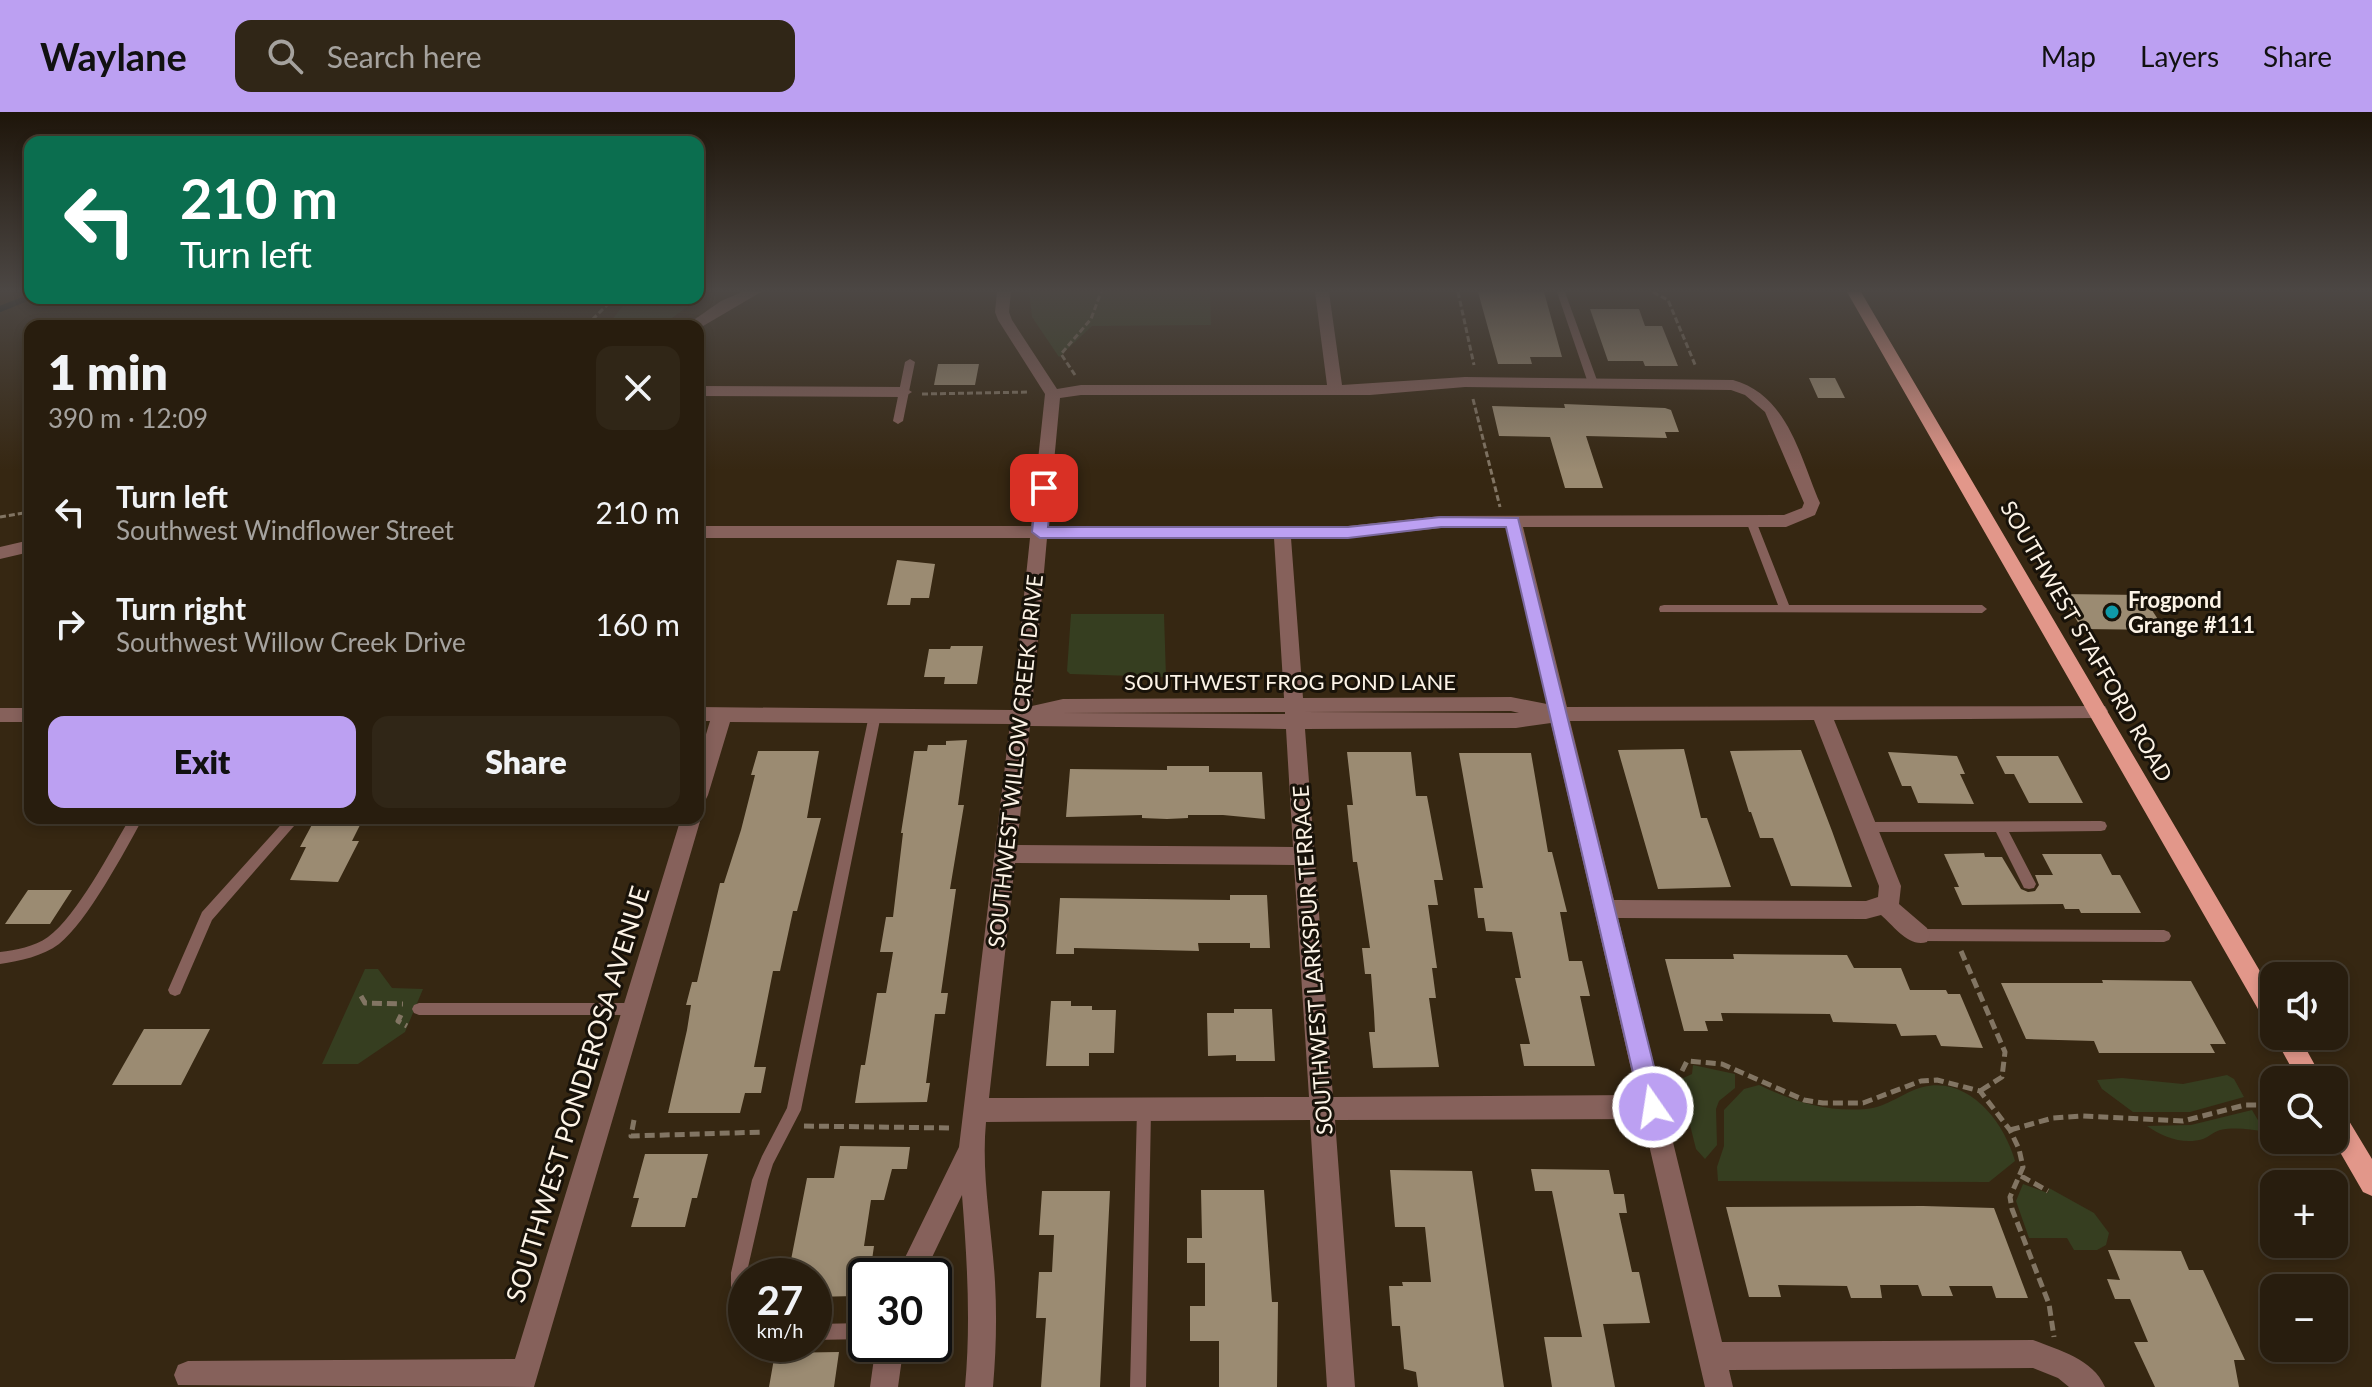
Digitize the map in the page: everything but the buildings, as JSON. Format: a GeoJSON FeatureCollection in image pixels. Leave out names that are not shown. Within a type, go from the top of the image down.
{"type":"FeatureCollection","features":[{"type":"Feature","properties":{"kind":"main road","name":"SOUTHWEST STAFFORD ROAD"},"geometry":{"type":"LineString","coordinates":[[1889,352],[2260,992]]}},
{"type":"Feature","properties":{"kind":"main road"},"geometry":{"type":"LineString","coordinates":[[2348,1143],[2372,1183]]}},
{"type":"Feature","properties":{"kind":"street"},"geometry":{"type":"LineString","coordinates":[[704,532],[1359,532],[1441,522],[1786,521],[1809,511],[1809,493],[1772,410],[1750,392],[1733,385],[1465,382],[1335,390],[1081,390],[1053,394],[1025,352]]}},
{"type":"Feature","properties":{"kind":"street"},"geometry":{"type":"LineString","coordinates":[[1330,352],[1335,390]]}},
{"type":"Feature","properties":{"kind":"street"},"geometry":{"type":"LineString","coordinates":[[704,391],[904,393]]}},
{"type":"Feature","properties":{"kind":"street","name":"SOUTHWEST WILLOW CREEK DRIVE"},"geometry":{"type":"LineString","coordinates":[[979,1387],[983,1339],[982,1282],[971,1149],[1021,716],[1053,394]]}},
{"type":"Feature","properties":{"kind":"street"},"geometry":{"type":"LineString","coordinates":[[1513,522],[1719,1387]]}},
{"type":"Feature","properties":{"kind":"street","name":"SOUTHWEST LARKSPUR TERRACE"},"geometry":{"type":"LineString","coordinates":[[1282,532],[1341,1387]]}},
{"type":"Feature","properties":{"kind":"street"},"geometry":{"type":"LineString","coordinates":[[0,553],[24,547]]}},
{"type":"Feature","properties":{"kind":"street","name":"SOUTHWEST FROG POND LANE"},"geometry":{"type":"LineString","coordinates":[[704,714],[1021,716],[1063,706],[1516,721],[1560,714],[2098,711]]}},
{"type":"Feature","properties":{"kind":"street"},"geometry":{"type":"LineString","coordinates":[[1606,909],[1866,910],[1885,905],[1891,897],[1890,886],[1821,712]]}},
{"type":"Feature","properties":{"kind":"street"},"geometry":{"type":"LineString","coordinates":[[704,775],[722,714]]}},
{"type":"Feature","properties":{"kind":"street"},"geometry":{"type":"LineString","coordinates":[[0,715],[24,715]]}},
{"type":"Feature","properties":{"kind":"street","name":"SOUTHWEST PONDEROSA AVENUE"},"geometry":{"type":"LineString","coordinates":[[522,1380],[689,824]]}},
{"type":"Feature","properties":{"kind":"street"},"geometry":{"type":"LineString","coordinates":[[1005,854],[1305,856]]}},
{"type":"Feature","properties":{"kind":"street"},"geometry":{"type":"LineString","coordinates":[[1885,905],[1919,935]]}},
{"type":"Feature","properties":{"kind":"street"},"geometry":{"type":"LineString","coordinates":[[976,1110],[1653,1107]]}},
{"type":"Feature","properties":{"kind":"street","name":"SOUTHWEST WILLOW CREEK DRIVE"},"geometry":{"type":"LineString","coordinates":[[918,1258],[971,1149]]}},
{"type":"Feature","properties":{"kind":"street"},"geometry":{"type":"LineString","coordinates":[[1712,1356],[2033,1354],[2053,1360],[2091,1387]]}},
{"type":"Feature","properties":{"kind":"street"},"geometry":{"type":"LineString","coordinates":[[884,1387],[887,1362]]}},
{"type":"Feature","properties":{"kind":"street"},"geometry":{"type":"LineString","coordinates":[[188,1375],[522,1380]]}},
{"type":"Feature","properties":{"kind":"lane"},"geometry":{"type":"LineString","coordinates":[[1582,352],[1593,383]]}},
{"type":"Feature","properties":{"kind":"lane"},"geometry":{"type":"LineString","coordinates":[[898,421],[910,362]]}},
{"type":"Feature","properties":{"kind":"lane"},"geometry":{"type":"LineString","coordinates":[[1751,521],[1785,609]]}},
{"type":"Feature","properties":{"kind":"lane"},"geometry":{"type":"LineString","coordinates":[[1664,609],[1982,609]]}},
{"type":"Feature","properties":{"kind":"lane"},"geometry":{"type":"LineString","coordinates":[[742,1258],[760,1180],[794,1110],[875,715]]}},
{"type":"Feature","properties":{"kind":"lane"},"geometry":{"type":"LineString","coordinates":[[0,958],[19,956],[54,940],[74,917],[133,824]]}},
{"type":"Feature","properties":{"kind":"lane"},"geometry":{"type":"LineString","coordinates":[[175,990],[207,916],[290,824]]}},
{"type":"Feature","properties":{"kind":"lane"},"geometry":{"type":"LineString","coordinates":[[1867,827],[2101,826]]}},
{"type":"Feature","properties":{"kind":"lane"},"geometry":{"type":"LineString","coordinates":[[2000,827],[2029,884]]}},
{"type":"Feature","properties":{"kind":"lane"},"geometry":{"type":"LineString","coordinates":[[1919,935],[2164,936]]}},
{"type":"Feature","properties":{"kind":"lane"},"geometry":{"type":"LineString","coordinates":[[412,1006],[634,1009]]}},
{"type":"Feature","properties":{"kind":"lane"},"geometry":{"type":"LineString","coordinates":[[1138,1387],[1144,1110]]}},
{"type":"Feature","properties":{"kind":"path"},"geometry":{"type":"LineString","coordinates":[[1063,352],[1061,354],[1069,370],[1081,379]]}},
{"type":"Feature","properties":{"kind":"path"},"geometry":{"type":"LineString","coordinates":[[1689,352],[1703,384]]}},
{"type":"Feature","properties":{"kind":"path"},"geometry":{"type":"LineString","coordinates":[[904,393],[1031,394],[1028,387]]}},
{"type":"Feature","properties":{"kind":"path"},"geometry":{"type":"LineString","coordinates":[[0,517],[24,513]]}},
{"type":"Feature","properties":{"kind":"path"},"geometry":{"type":"LineString","coordinates":[[1954,935],[2005,1052],[2002,1077],[1980,1091]]}},
{"type":"Feature","properties":{"kind":"path"},"geometry":{"type":"LineString","coordinates":[[361,996],[365,1003],[412,1006]]}},
{"type":"Feature","properties":{"kind":"path"},"geometry":{"type":"LineString","coordinates":[[1682,1071],[1687,1061],[1722,1064],[1804,1100],[1823,1103],[1863,1103],[1921,1081],[1937,1080],[1980,1091],[2010,1130],[2019,1149],[2023,1167],[2010,1197],[2049,1304],[2055,1327],[2053,1360]]}},
{"type":"Feature","properties":{"kind":"path"},"geometry":{"type":"LineString","coordinates":[[2010,1130],[2053,1118],[2081,1116],[2183,1121],[2245,1105],[2260,1105]]}},
{"type":"Feature","properties":{"kind":"path"},"geometry":{"type":"LineString","coordinates":[[2021,1176],[2048,1191]]}},
{"type":"Feature","properties":{"kind":"green space"},"geometry":{"type":"Polygon","coordinates":[[[1071,614],[1164,614],[1166,677],[1070,674],[1067,671],[1071,614]]]}},
{"type":"Feature","properties":{"kind":"green space"},"geometry":{"type":"Polygon","coordinates":[[[365,969],[378,969],[392,988],[423,989],[405,1032],[358,1064],[322,1064],[365,969]]]}},
{"type":"Feature","properties":{"kind":"green space"},"geometry":{"type":"Polygon","coordinates":[[[1693,1065],[1735,1074],[1735,1088],[1719,1101],[1716,1109],[1717,1145],[1705,1159],[1696,1149],[1685,1105],[1688,1104],[1679,1080],[1692,1074],[1693,1065]]]}},
{"type":"Feature","properties":{"kind":"green space"},"geometry":{"type":"Polygon","coordinates":[[[2227,1075],[2234,1079],[2244,1097],[2190,1112],[2133,1112],[2102,1089],[2097,1080],[2122,1078],[2183,1084],[2227,1075]]]}},
{"type":"Feature","properties":{"kind":"green space"},"geometry":{"type":"Polygon","coordinates":[[[1759,1085],[1811,1104],[1851,1110],[1881,1105],[1923,1087],[1940,1085],[1955,1088],[1982,1105],[1993,1118],[2015,1161],[1989,1182],[1718,1181],[1717,1167],[1724,1146],[1724,1110],[1744,1089],[1759,1085]]]}},
{"type":"Feature","properties":{"kind":"green space"},"geometry":{"type":"Polygon","coordinates":[[[2252,1110],[2260,1124],[2260,1131],[2226,1129],[2203,1139],[2188,1141],[2166,1137],[2147,1126],[2191,1125],[2252,1110]]]}},
{"type":"Feature","properties":{"kind":"green space"},"geometry":{"type":"Polygon","coordinates":[[[2023,1184],[2048,1193],[2049,1188],[2094,1213],[2109,1233],[2106,1245],[2097,1250],[2074,1250],[2067,1238],[2029,1238],[2016,1201],[2023,1184]]]}},
{"type":"Feature","properties":{"kind":"place","name":"Frogpond Grange #111"},"geometry":{"type":"Point","coordinates":[2112,612]}},
{"type":"Feature","properties":{"kind":"route"},"geometry":{"type":"LineString","coordinates":[[1044,488],[1040,532],[1348,532],[1422,523],[1513,522],[1653,1107]]}}]}
